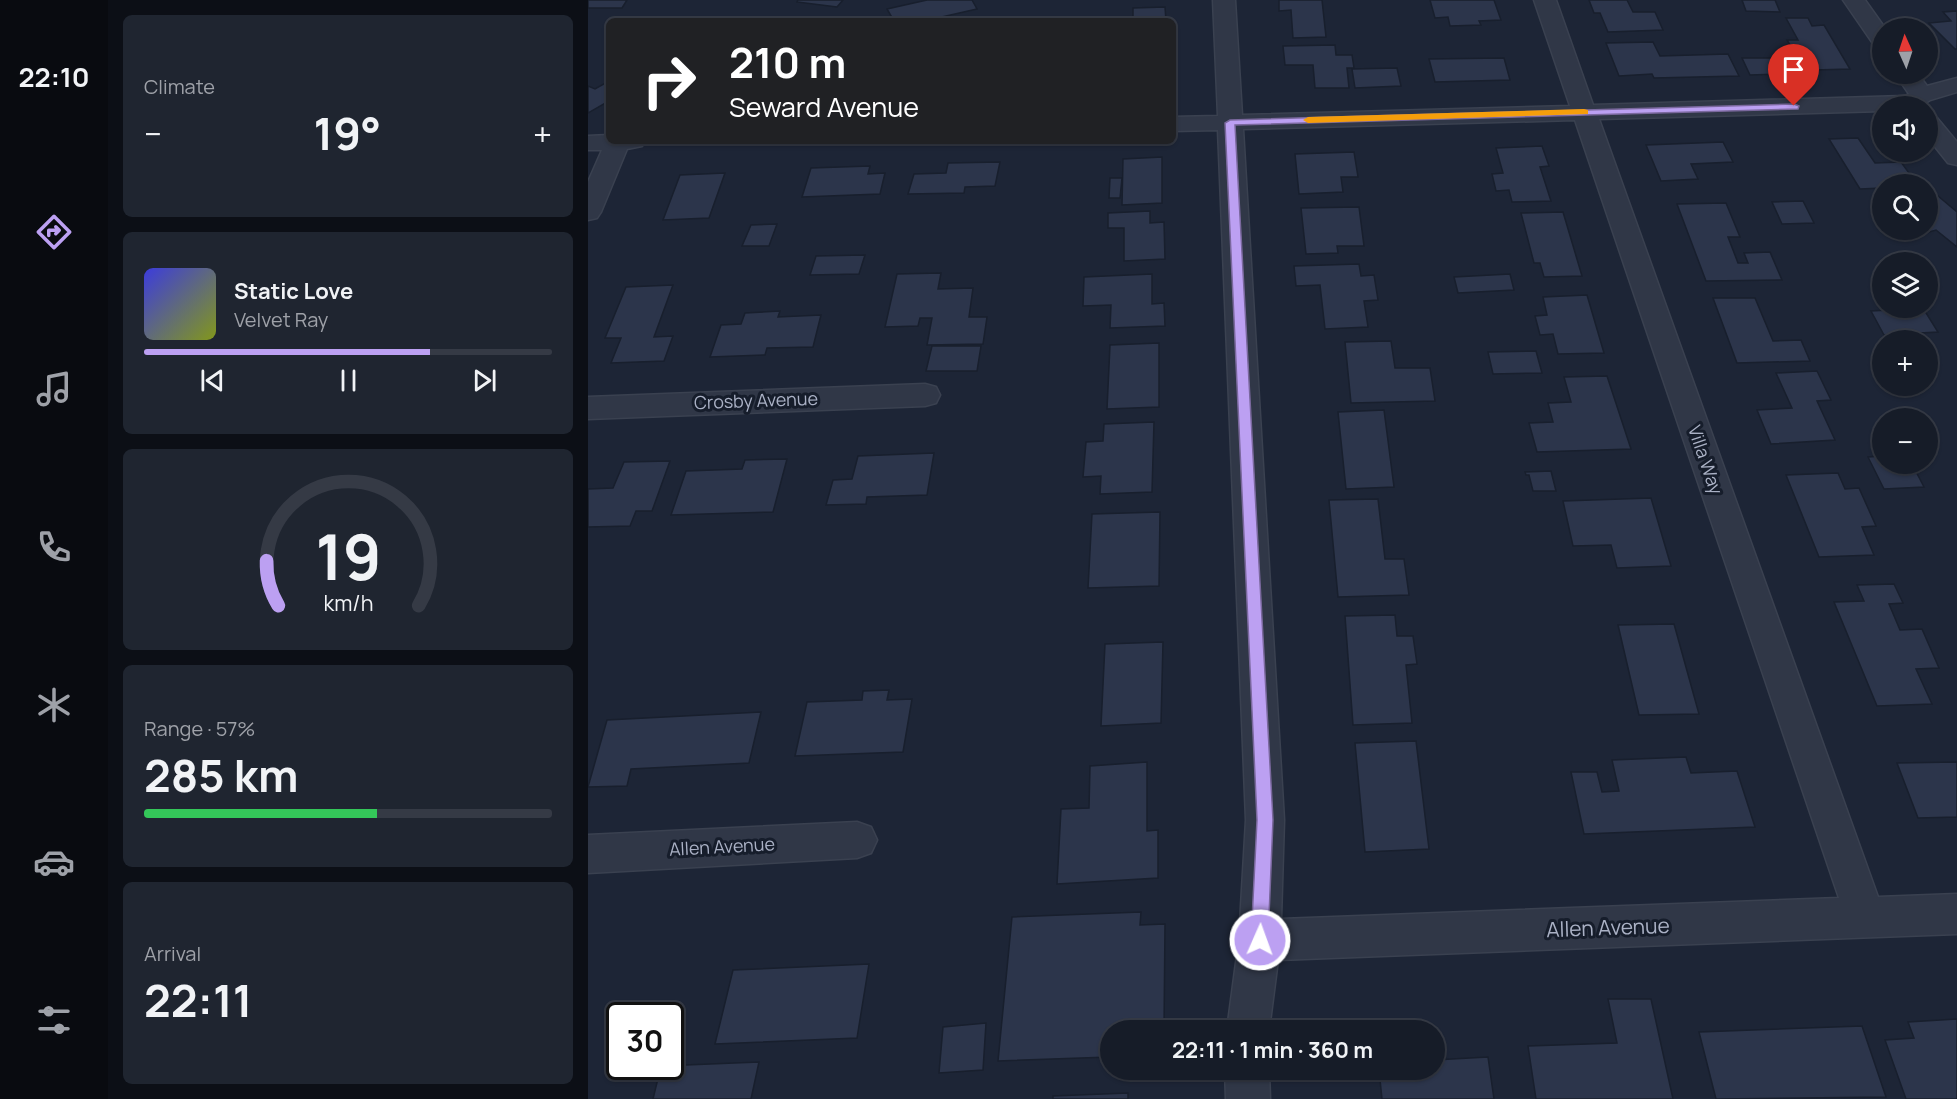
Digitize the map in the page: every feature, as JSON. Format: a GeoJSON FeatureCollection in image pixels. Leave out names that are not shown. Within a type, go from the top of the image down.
{"type":"FeatureCollection","features":[{"type":"Feature","properties":{"kind":"street"},"geometry":{"type":"LineString","coordinates":[[1224,0],[1265,820],[1260,940],[1249,1020]]}},
{"type":"Feature","properties":{"kind":"street","name":"Villa Way"},"geometry":{"type":"LineString","coordinates":[[1545,0],[1866,919]]}},
{"type":"Feature","properties":{"kind":"street"},"geometry":{"type":"LineString","coordinates":[[1854,0],[1872,26]]}},
{"type":"Feature","properties":{"kind":"street"},"geometry":{"type":"LineString","coordinates":[[1930,96],[1957,85]]}},
{"type":"Feature","properties":{"kind":"street"},"geometry":{"type":"LineString","coordinates":[[1176,124],[1872,103]]}},
{"type":"Feature","properties":{"kind":"street"},"geometry":{"type":"LineString","coordinates":[[1938,135],[1957,158]]}},
{"type":"Feature","properties":{"kind":"street"},"geometry":{"type":"LineString","coordinates":[[588,143],[606,143]]}},
{"type":"Feature","properties":{"kind":"street"},"geometry":{"type":"LineString","coordinates":[[588,212],[624,144]]}},
{"type":"Feature","properties":{"kind":"street","name":"Crosby Avenue"},"geometry":{"type":"LineString","coordinates":[[588,408],[925,395]]}},
{"type":"Feature","properties":{"kind":"street","name":"Allen Avenue"},"geometry":{"type":"LineString","coordinates":[[588,854],[857,840]]}},
{"type":"Feature","properties":{"kind":"street","name":"Allen Avenue"},"geometry":{"type":"LineString","coordinates":[[1260,940],[1957,914]]}},
{"type":"Feature","properties":{"kind":"street"},"geometry":{"type":"LineString","coordinates":[[1247,1080],[1248,1099]]}},
{"type":"Feature","properties":{"kind":"building"},"geometry":{"type":"Polygon","coordinates":[[[588,0],[627,0],[622,8],[588,8],[588,0]]]}},
{"type":"Feature","properties":{"kind":"building"},"geometry":{"type":"Polygon","coordinates":[[[798,0],[843,0],[837,7],[797,2],[798,0]]]}},
{"type":"Feature","properties":{"kind":"building"},"geometry":{"type":"Polygon","coordinates":[[[927,0],[972,0],[977,9],[937,18],[892,18],[887,9],[927,0]]]}},
{"type":"Feature","properties":{"kind":"building"},"geometry":{"type":"Polygon","coordinates":[[[1279,0],[1322,0],[1326,37],[1293,38],[1291,10],[1279,11],[1279,0]]]}},
{"type":"Feature","properties":{"kind":"building"},"geometry":{"type":"Polygon","coordinates":[[[1430,0],[1494,0],[1501,20],[1479,21],[1481,25],[1450,26],[1448,17],[1435,18],[1430,0]]]}},
{"type":"Feature","properties":{"kind":"building"},"geometry":{"type":"Polygon","coordinates":[[[1589,0],[1627,0],[1633,12],[1655,12],[1663,30],[1608,32],[1600,13],[1594,13],[1589,0]]]}},
{"type":"Feature","properties":{"kind":"building"},"geometry":{"type":"Polygon","coordinates":[[[1742,0],[1775,0],[1780,12],[1746,11],[1742,0]]]}},
{"type":"Feature","properties":{"kind":"building"},"geometry":{"type":"Polygon","coordinates":[[[1165,7],[1166,18],[1133,18],[1133,8],[1165,7]]]}},
{"type":"Feature","properties":{"kind":"building"},"geometry":{"type":"Polygon","coordinates":[[[1957,11],[1957,49],[1938,32],[1938,22],[1951,21],[1943,12],[1957,11]]]}},
{"type":"Feature","properties":{"kind":"building"},"geometry":{"type":"Polygon","coordinates":[[[1786,18],[1808,18],[1812,26],[1824,25],[1850,69],[1814,70],[1807,57],[1797,57],[1787,40],[1798,40],[1786,18]]]}},
{"type":"Feature","properties":{"kind":"building"},"geometry":{"type":"Polygon","coordinates":[[[1653,42],[1660,56],[1728,54],[1739,76],[1654,78],[1652,74],[1619,76],[1606,43],[1653,42]]]}},
{"type":"Feature","properties":{"kind":"building"},"geometry":{"type":"Polygon","coordinates":[[[1335,45],[1336,55],[1352,55],[1354,68],[1347,68],[1349,88],[1315,88],[1313,65],[1285,65],[1283,46],[1335,45]]]}},
{"type":"Feature","properties":{"kind":"building"},"geometry":{"type":"Polygon","coordinates":[[[1504,58],[1510,80],[1435,82],[1429,59],[1504,58]]]}},
{"type":"Feature","properties":{"kind":"building"},"geometry":{"type":"Polygon","coordinates":[[[1742,58],[1774,58],[1782,74],[1750,75],[1742,58]]]}},
{"type":"Feature","properties":{"kind":"building"},"geometry":{"type":"Polygon","coordinates":[[[1397,68],[1401,86],[1355,88],[1352,69],[1397,68]]]}},
{"type":"Feature","properties":{"kind":"building"},"geometry":{"type":"Polygon","coordinates":[[[606,83],[606,103],[588,113],[588,86],[595,89],[606,83]]]}},
{"type":"Feature","properties":{"kind":"building"},"geometry":{"type":"Polygon","coordinates":[[[1858,138],[1872,162],[1901,162],[1910,174],[1872,174],[1872,188],[1860,189],[1829,139],[1858,138]]]}},
{"type":"Feature","properties":{"kind":"building"},"geometry":{"type":"Polygon","coordinates":[[[1723,142],[1733,162],[1691,164],[1698,179],[1661,181],[1646,145],[1723,142]]]}},
{"type":"Feature","properties":{"kind":"building"},"geometry":{"type":"Polygon","coordinates":[[[1542,146],[1549,166],[1540,167],[1551,201],[1512,202],[1509,190],[1496,191],[1492,174],[1503,173],[1496,148],[1542,146]]]}},
{"type":"Feature","properties":{"kind":"building"},"geometry":{"type":"Polygon","coordinates":[[[1354,152],[1358,177],[1341,177],[1343,192],[1299,194],[1295,154],[1354,152]]]}},
{"type":"Feature","properties":{"kind":"building"},"geometry":{"type":"Polygon","coordinates":[[[1162,157],[1162,203],[1122,205],[1123,159],[1162,157]]]}},
{"type":"Feature","properties":{"kind":"building"},"geometry":{"type":"Polygon","coordinates":[[[1000,162],[995,186],[965,187],[964,193],[908,194],[914,174],[946,173],[948,163],[1000,162]]]}},
{"type":"Feature","properties":{"kind":"building"},"geometry":{"type":"Polygon","coordinates":[[[870,166],[868,174],[885,173],[880,194],[802,197],[811,168],[870,166]]]}},
{"type":"Feature","properties":{"kind":"building"},"geometry":{"type":"Polygon","coordinates":[[[725,173],[709,218],[663,220],[680,175],[725,173]]]}},
{"type":"Feature","properties":{"kind":"building"},"geometry":{"type":"Polygon","coordinates":[[[1110,178],[1122,178],[1120,198],[1109,198],[1110,178]]]}},
{"type":"Feature","properties":{"kind":"building"},"geometry":{"type":"Polygon","coordinates":[[[1938,196],[1957,212],[1957,247],[1938,232],[1938,196]]]}},
{"type":"Feature","properties":{"kind":"building"},"geometry":{"type":"Polygon","coordinates":[[[1803,201],[1814,223],[1782,224],[1772,202],[1803,201]]]}},
{"type":"Feature","properties":{"kind":"building"},"geometry":{"type":"Polygon","coordinates":[[[1726,203],[1740,237],[1728,237],[1738,263],[1748,263],[1744,253],[1770,252],[1782,280],[1706,281],[1677,204],[1726,203]]]}},
{"type":"Feature","properties":{"kind":"building"},"geometry":{"type":"Polygon","coordinates":[[[1359,207],[1364,246],[1337,246],[1338,253],[1306,254],[1301,208],[1359,207]]]}},
{"type":"Feature","properties":{"kind":"building"},"geometry":{"type":"Polygon","coordinates":[[[1150,211],[1150,223],[1164,222],[1165,259],[1124,261],[1124,228],[1108,228],[1108,213],[1150,211]]]}},
{"type":"Feature","properties":{"kind":"building"},"geometry":{"type":"Polygon","coordinates":[[[1563,212],[1582,276],[1544,277],[1540,263],[1534,263],[1521,213],[1563,212]]]}},
{"type":"Feature","properties":{"kind":"building"},"geometry":{"type":"Polygon","coordinates":[[[777,224],[769,246],[742,246],[751,225],[777,224]]]}},
{"type":"Feature","properties":{"kind":"building"},"geometry":{"type":"Polygon","coordinates":[[[865,255],[859,274],[810,275],[816,256],[865,255]]]}},
{"type":"Feature","properties":{"kind":"building"},"geometry":{"type":"Polygon","coordinates":[[[1359,264],[1361,276],[1374,275],[1378,300],[1364,301],[1368,327],[1325,329],[1320,285],[1296,286],[1294,266],[1359,264]]]}},
{"type":"Feature","properties":{"kind":"building"},"geometry":{"type":"Polygon","coordinates":[[[941,273],[938,289],[973,288],[969,317],[987,317],[983,344],[927,345],[932,318],[920,318],[918,326],[885,327],[897,274],[941,273]]]}},
{"type":"Feature","properties":{"kind":"building"},"geometry":{"type":"Polygon","coordinates":[[[1152,274],[1152,304],[1164,303],[1165,326],[1110,328],[1111,305],[1083,306],[1084,277],[1152,274]]]}},
{"type":"Feature","properties":{"kind":"building"},"geometry":{"type":"Polygon","coordinates":[[[1510,274],[1514,290],[1458,293],[1454,277],[1510,274]]]}},
{"type":"Feature","properties":{"kind":"building"},"geometry":{"type":"Polygon","coordinates":[[[673,285],[654,337],[673,336],[664,361],[611,363],[621,338],[605,338],[626,287],[673,285]]]}},
{"type":"Feature","properties":{"kind":"building"},"geometry":{"type":"Polygon","coordinates":[[[1587,295],[1604,353],[1558,354],[1553,334],[1540,335],[1535,316],[1547,315],[1543,297],[1587,295]]]}},
{"type":"Feature","properties":{"kind":"building"},"geometry":{"type":"Polygon","coordinates":[[[1713,298],[1755,298],[1773,341],[1801,340],[1810,361],[1737,363],[1713,298]]]}},
{"type":"Feature","properties":{"kind":"building"},"geometry":{"type":"Polygon","coordinates":[[[780,311],[778,317],[821,315],[813,347],[767,348],[765,355],[710,357],[721,325],[741,324],[745,313],[780,311]]]}},
{"type":"Feature","properties":{"kind":"building"},"geometry":{"type":"Polygon","coordinates":[[[1875,318],[1929,318],[1937,330],[1881,330],[1875,318]]]}},
{"type":"Feature","properties":{"kind":"building"},"geometry":{"type":"Polygon","coordinates":[[[1391,341],[1395,368],[1430,368],[1435,401],[1351,403],[1345,342],[1391,341]]]}},
{"type":"Feature","properties":{"kind":"building"},"geometry":{"type":"Polygon","coordinates":[[[1159,343],[1159,407],[1107,409],[1110,345],[1159,343]]]}},
{"type":"Feature","properties":{"kind":"building"},"geometry":{"type":"Polygon","coordinates":[[[932,346],[981,346],[977,371],[926,371],[932,346]]]}},
{"type":"Feature","properties":{"kind":"building"},"geometry":{"type":"Polygon","coordinates":[[[1536,351],[1542,373],[1493,374],[1488,352],[1536,351]]]}},
{"type":"Feature","properties":{"kind":"building"},"geometry":{"type":"Polygon","coordinates":[[[1817,371],[1831,400],[1817,401],[1835,440],[1771,444],[1757,410],[1792,408],[1776,373],[1817,371]]]}},
{"type":"Feature","properties":{"kind":"building"},"geometry":{"type":"Polygon","coordinates":[[[1607,376],[1631,449],[1537,452],[1529,423],[1553,422],[1548,403],[1571,402],[1564,377],[1607,376]]]}},
{"type":"Feature","properties":{"kind":"building"},"geometry":{"type":"Polygon","coordinates":[[[1384,410],[1394,487],[1346,489],[1338,412],[1384,410]]]}},
{"type":"Feature","properties":{"kind":"building"},"geometry":{"type":"Polygon","coordinates":[[[1154,422],[1152,492],[1100,494],[1101,476],[1083,477],[1086,442],[1103,441],[1104,424],[1154,422]]]}},
{"type":"Feature","properties":{"kind":"building"},"geometry":{"type":"Polygon","coordinates":[[[934,453],[927,495],[867,497],[866,504],[826,505],[833,480],[852,479],[858,456],[934,453]]]}},
{"type":"Feature","properties":{"kind":"building"},"geometry":{"type":"Polygon","coordinates":[[[787,459],[773,512],[671,515],[686,471],[742,469],[745,460],[787,459]]]}},
{"type":"Feature","properties":{"kind":"building"},"geometry":{"type":"Polygon","coordinates":[[[670,461],[652,511],[636,511],[630,526],[588,527],[588,489],[613,488],[624,462],[670,461]]]}},
{"type":"Feature","properties":{"kind":"building"},"geometry":{"type":"Polygon","coordinates":[[[1551,471],[1556,491],[1533,491],[1529,475],[1525,472],[1551,471]]]}},
{"type":"Feature","properties":{"kind":"building"},"geometry":{"type":"Polygon","coordinates":[[[1838,473],[1845,489],[1859,488],[1876,526],[1862,527],[1874,555],[1819,557],[1786,475],[1838,473]]]}},
{"type":"Feature","properties":{"kind":"building"},"geometry":{"type":"Polygon","coordinates":[[[1876,474],[1917,474],[1924,487],[1884,489],[1876,474]]]}},
{"type":"Feature","properties":{"kind":"building"},"geometry":{"type":"Polygon","coordinates":[[[1651,498],[1671,566],[1617,568],[1611,545],[1573,546],[1563,501],[1651,498]]]}},
{"type":"Feature","properties":{"kind":"building"},"geometry":{"type":"Polygon","coordinates":[[[1378,499],[1385,559],[1404,559],[1409,595],[1338,597],[1329,500],[1378,499]]]}},
{"type":"Feature","properties":{"kind":"building"},"geometry":{"type":"Polygon","coordinates":[[[1160,512],[1159,586],[1088,588],[1092,514],[1160,512]]]}},
{"type":"Feature","properties":{"kind":"building"},"geometry":{"type":"Polygon","coordinates":[[[1894,584],[1903,603],[1889,604],[1900,630],[1922,629],[1939,668],[1916,669],[1932,704],[1877,706],[1834,602],[1864,601],[1857,585],[1894,584]]]}},
{"type":"Feature","properties":{"kind":"building"},"geometry":{"type":"Polygon","coordinates":[[[1395,615],[1397,636],[1413,636],[1417,664],[1406,665],[1412,723],[1353,725],[1345,616],[1395,615]]]}},
{"type":"Feature","properties":{"kind":"building"},"geometry":{"type":"Polygon","coordinates":[[[1674,624],[1699,714],[1639,715],[1618,625],[1674,624]]]}},
{"type":"Feature","properties":{"kind":"building"},"geometry":{"type":"Polygon","coordinates":[[[1163,642],[1161,723],[1101,726],[1105,644],[1163,642]]]}},
{"type":"Feature","properties":{"kind":"building"},"geometry":{"type":"Polygon","coordinates":[[[889,690],[887,700],[912,699],[903,752],[795,756],[807,702],[862,700],[863,691],[889,690]]]}},
{"type":"Feature","properties":{"kind":"building"},"geometry":{"type":"Polygon","coordinates":[[[761,712],[749,763],[631,769],[627,786],[588,787],[607,720],[761,712]]]}},
{"type":"Feature","properties":{"kind":"building"},"geometry":{"type":"Polygon","coordinates":[[[1416,741],[1429,849],[1365,852],[1355,743],[1416,741]]]}},
{"type":"Feature","properties":{"kind":"building"},"geometry":{"type":"Polygon","coordinates":[[[1686,757],[1691,773],[1737,771],[1755,827],[1584,834],[1571,772],[1597,772],[1602,792],[1619,791],[1612,760],[1686,757]]]}},
{"type":"Feature","properties":{"kind":"building"},"geometry":{"type":"Polygon","coordinates":[[[1147,762],[1147,831],[1158,830],[1158,878],[1057,884],[1061,809],[1089,808],[1090,766],[1147,762]]]}},
{"type":"Feature","properties":{"kind":"building"},"geometry":{"type":"Polygon","coordinates":[[[1957,762],[1957,817],[1918,818],[1897,763],[1957,762]]]}},
{"type":"Feature","properties":{"kind":"building"},"geometry":{"type":"Polygon","coordinates":[[[1141,912],[1140,925],[1165,924],[1164,1020],[1100,1020],[1100,1057],[998,1061],[1012,917],[1141,912]]]}},
{"type":"Feature","properties":{"kind":"building"},"geometry":{"type":"Polygon","coordinates":[[[869,964],[857,1038],[715,1044],[733,970],[869,964]]]}},
{"type":"Feature","properties":{"kind":"building"},"geometry":{"type":"Polygon","coordinates":[[[1608,999],[1651,999],[1673,1099],[1536,1099],[1528,1046],[1617,1043],[1608,999]]]}},
{"type":"Feature","properties":{"kind":"building"},"geometry":{"type":"Polygon","coordinates":[[[1957,1019],[1957,1099],[1906,1099],[1885,1040],[1914,1038],[1908,1022],[1957,1019]]]}},
{"type":"Feature","properties":{"kind":"building"},"geometry":{"type":"Polygon","coordinates":[[[986,1023],[983,1070],[939,1073],[943,1027],[986,1023]]]}},
{"type":"Feature","properties":{"kind":"building"},"geometry":{"type":"Polygon","coordinates":[[[1862,1026],[1886,1097],[1716,1099],[1699,1032],[1862,1026]]]}},
{"type":"Feature","properties":{"kind":"building"},"geometry":{"type":"Polygon","coordinates":[[[1488,1057],[1494,1099],[1382,1099],[1380,1080],[1445,1080],[1445,1059],[1488,1057]]]}},
{"type":"Feature","properties":{"kind":"building"},"geometry":{"type":"Polygon","coordinates":[[[759,1062],[751,1099],[653,1099],[658,1080],[684,1080],[684,1065],[759,1062]]]}},
{"type":"Feature","properties":{"kind":"building"},"geometry":{"type":"Polygon","coordinates":[[[1128,1093],[1128,1099],[1053,1099],[1053,1096],[1128,1093]]]}},
{"type":"Feature","properties":{"kind":"slow traffic"},"geometry":{"type":"LineString","coordinates":[[1308,120],[1584,112]]}},
{"type":"Feature","properties":{"kind":"route"},"geometry":{"type":"LineString","coordinates":[[1260,940],[1265,820],[1230,123],[1794,106]]}}]}
